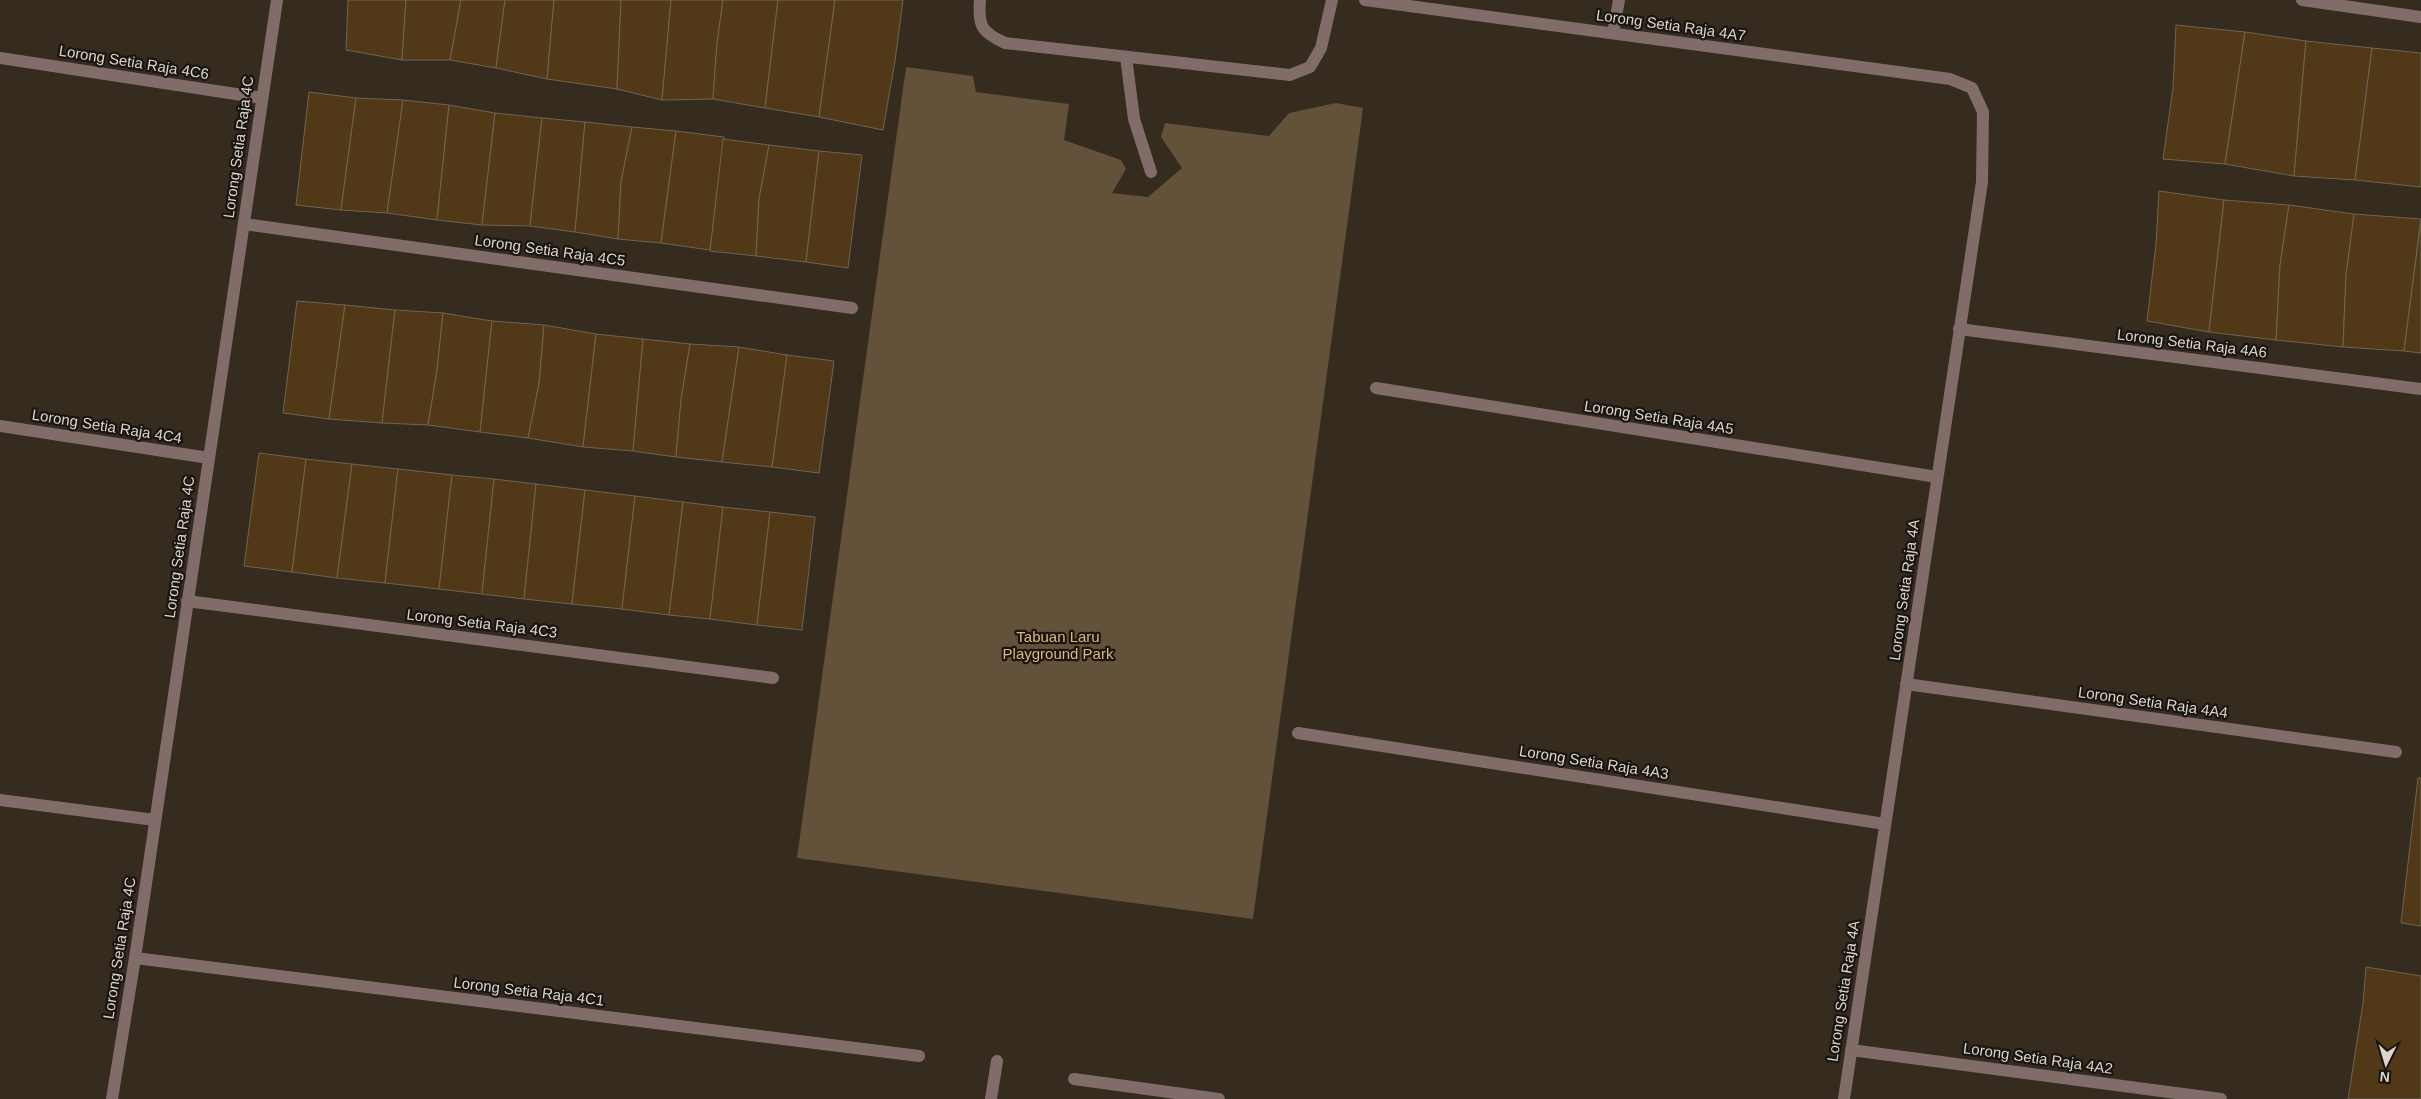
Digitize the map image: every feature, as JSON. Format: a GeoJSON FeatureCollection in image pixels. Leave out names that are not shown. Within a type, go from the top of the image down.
{"type":"FeatureCollection","features":[{"type":"Feature","properties":{"kind":"street","name":"Lorong Setia Raja 4C"},"geometry":{"type":"LineString","coordinates":[[112,1099],[135,958],[277,0]]}},
{"type":"Feature","properties":{"kind":"street"},"geometry":{"type":"LineString","coordinates":[[980,0],[978,20],[987,35],[1005,44],[1290,75],[1310,67],[1321,48],[1332,0]]}},
{"type":"Feature","properties":{"kind":"street","name":"Lorong Setia Raja 4A7"},"geometry":{"type":"LineString","coordinates":[[1365,0],[1950,79],[1972,88]]}},
{"type":"Feature","properties":{"kind":"street"},"geometry":{"type":"LineString","coordinates":[[1613,33],[1619,0]]}},
{"type":"Feature","properties":{"kind":"street"},"geometry":{"type":"LineString","coordinates":[[2302,0],[2421,17]]}},
{"type":"Feature","properties":{"kind":"street"},"geometry":{"type":"LineString","coordinates":[[1126,57],[1134,119],[1151,172]]}},
{"type":"Feature","properties":{"kind":"street","name":"Lorong Setia Raja 4C6"},"geometry":{"type":"LineString","coordinates":[[0,58],[262,98]]}},
{"type":"Feature","properties":{"kind":"street","name":"Lorong Setia Raja 4A"},"geometry":{"type":"LineString","coordinates":[[1844,1099],[1982,182],[1983,112],[1972,88]]}},
{"type":"Feature","properties":{"kind":"street","name":"Lorong Setia Raja 4C5"},"geometry":{"type":"LineString","coordinates":[[244,224],[852,308]]}},
{"type":"Feature","properties":{"kind":"street","name":"Lorong Setia Raja 4A6"},"geometry":{"type":"LineString","coordinates":[[1959,329],[2421,389]]}},
{"type":"Feature","properties":{"kind":"street","name":"Lorong Setia Raja 4A5"},"geometry":{"type":"LineString","coordinates":[[1376,388],[1937,477]]}},
{"type":"Feature","properties":{"kind":"street","name":"Lorong Setia Raja 4C4"},"geometry":{"type":"LineString","coordinates":[[0,426],[208,458]]}},
{"type":"Feature","properties":{"kind":"street","name":"Lorong Setia Raja 4C3"},"geometry":{"type":"LineString","coordinates":[[187,601],[773,678]]}},
{"type":"Feature","properties":{"kind":"street","name":"Lorong Setia Raja 4A4"},"geometry":{"type":"LineString","coordinates":[[1906,684],[2396,752]]}},
{"type":"Feature","properties":{"kind":"street","name":"Lorong Setia Raja 4A3"},"geometry":{"type":"LineString","coordinates":[[1298,733],[1885,824]]}},
{"type":"Feature","properties":{"kind":"street"},"geometry":{"type":"LineString","coordinates":[[0,800],[155,820]]}},
{"type":"Feature","properties":{"kind":"street","name":"Lorong Setia Raja 4C1"},"geometry":{"type":"LineString","coordinates":[[135,958],[919,1056]]}},
{"type":"Feature","properties":{"kind":"street","name":"Lorong Setia Raja 4A2"},"geometry":{"type":"LineString","coordinates":[[1851,1050],[2221,1099]]}},
{"type":"Feature","properties":{"kind":"street"},"geometry":{"type":"LineString","coordinates":[[991,1099],[997,1060]]}},
{"type":"Feature","properties":{"kind":"street"},"geometry":{"type":"LineString","coordinates":[[1074,1079],[1219,1099]]}},
{"type":"Feature","properties":{"kind":"green space","name":"Tabuan Laru Playground Park"},"geometry":{"type":"Polygon","coordinates":[[[906,67],[973,76],[976,92],[1069,104],[1064,140],[1121,160],[1126,169],[1112,193],[1148,197],[1182,168],[1161,137],[1165,123],[1269,136],[1289,113],[1336,103],[1363,108],[1253,919],[797,858],[906,67]]]}},
{"type":"Feature","properties":{"kind":"building"},"geometry":{"type":"Polygon","coordinates":[[[348,0],[406,0],[402,60],[346,50],[348,0]]]}},
{"type":"Feature","properties":{"kind":"building"},"geometry":{"type":"Polygon","coordinates":[[[406,0],[461,0],[450,60],[402,60],[406,0]]]}},
{"type":"Feature","properties":{"kind":"building"},"geometry":{"type":"Polygon","coordinates":[[[461,0],[505,0],[496,68],[450,60],[461,0]]]}},
{"type":"Feature","properties":{"kind":"building"},"geometry":{"type":"Polygon","coordinates":[[[505,0],[554,0],[547,79],[496,68],[505,0]]]}},
{"type":"Feature","properties":{"kind":"building"},"geometry":{"type":"Polygon","coordinates":[[[554,0],[621,0],[617,89],[547,79],[554,0]]]}},
{"type":"Feature","properties":{"kind":"building"},"geometry":{"type":"Polygon","coordinates":[[[621,0],[671,0],[662,100],[617,89],[621,0]]]}},
{"type":"Feature","properties":{"kind":"building"},"geometry":{"type":"Polygon","coordinates":[[[671,0],[723,0],[717,43],[713,99],[662,100],[671,0]]]}},
{"type":"Feature","properties":{"kind":"building"},"geometry":{"type":"Polygon","coordinates":[[[723,0],[778,0],[765,108],[713,99],[717,43],[723,0]]]}},
{"type":"Feature","properties":{"kind":"building"},"geometry":{"type":"Polygon","coordinates":[[[778,0],[835,0],[819,117],[765,108],[778,0]]]}},
{"type":"Feature","properties":{"kind":"building"},"geometry":{"type":"Polygon","coordinates":[[[835,0],[903,0],[883,130],[819,117],[835,0]]]}},
{"type":"Feature","properties":{"kind":"building"},"geometry":{"type":"Polygon","coordinates":[[[2176,25],[2245,32],[2225,164],[2163,159],[2173,88],[2176,25]]]}},
{"type":"Feature","properties":{"kind":"building"},"geometry":{"type":"Polygon","coordinates":[[[2245,32],[2306,41],[2294,176],[2225,164],[2245,32]]]}},
{"type":"Feature","properties":{"kind":"building"},"geometry":{"type":"Polygon","coordinates":[[[2306,41],[2372,48],[2355,180],[2294,176],[2306,41]]]}},
{"type":"Feature","properties":{"kind":"building"},"geometry":{"type":"Polygon","coordinates":[[[2372,48],[2421,53],[2421,187],[2355,180],[2372,48]]]}},
{"type":"Feature","properties":{"kind":"building"},"geometry":{"type":"Polygon","coordinates":[[[309,92],[356,98],[341,210],[296,205],[309,92]]]}},
{"type":"Feature","properties":{"kind":"building"},"geometry":{"type":"Polygon","coordinates":[[[356,98],[403,100],[387,213],[341,210],[356,98]]]}},
{"type":"Feature","properties":{"kind":"building"},"geometry":{"type":"Polygon","coordinates":[[[403,100],[449,105],[437,220],[387,213],[403,100]]]}},
{"type":"Feature","properties":{"kind":"building"},"geometry":{"type":"Polygon","coordinates":[[[449,105],[495,113],[482,225],[437,220],[449,105]]]}},
{"type":"Feature","properties":{"kind":"building"},"geometry":{"type":"Polygon","coordinates":[[[495,113],[542,118],[530,226],[482,225],[495,113]]]}},
{"type":"Feature","properties":{"kind":"building"},"geometry":{"type":"Polygon","coordinates":[[[542,118],[585,122],[575,232],[530,226],[542,118]]]}},
{"type":"Feature","properties":{"kind":"building"},"geometry":{"type":"Polygon","coordinates":[[[585,122],[632,127],[621,182],[618,239],[575,232],[585,122]]]}},
{"type":"Feature","properties":{"kind":"building"},"geometry":{"type":"Polygon","coordinates":[[[632,127],[676,131],[661,243],[618,239],[621,182],[632,127]]]}},
{"type":"Feature","properties":{"kind":"building"},"geometry":{"type":"Polygon","coordinates":[[[676,131],[724,137],[710,250],[661,243],[676,131]]]}},
{"type":"Feature","properties":{"kind":"building"},"geometry":{"type":"Polygon","coordinates":[[[723,139],[769,145],[759,199],[756,256],[710,251],[723,139]]]}},
{"type":"Feature","properties":{"kind":"building"},"geometry":{"type":"Polygon","coordinates":[[[769,145],[819,151],[806,262],[756,256],[759,199],[769,145]]]}},
{"type":"Feature","properties":{"kind":"building"},"geometry":{"type":"Polygon","coordinates":[[[819,151],[862,155],[848,268],[806,262],[819,151]]]}},
{"type":"Feature","properties":{"kind":"building"},"geometry":{"type":"Polygon","coordinates":[[[2159,191],[2224,200],[2209,332],[2147,321],[2156,244],[2159,191]]]}},
{"type":"Feature","properties":{"kind":"building"},"geometry":{"type":"Polygon","coordinates":[[[2224,200],[2289,205],[2280,265],[2276,340],[2209,332],[2224,200]]]}},
{"type":"Feature","properties":{"kind":"building"},"geometry":{"type":"Polygon","coordinates":[[[2289,205],[2354,214],[2346,275],[2343,347],[2276,340],[2280,265],[2289,205]]]}},
{"type":"Feature","properties":{"kind":"building"},"geometry":{"type":"Polygon","coordinates":[[[2354,214],[2421,219],[2404,351],[2343,347],[2346,275],[2354,214]]]}},
{"type":"Feature","properties":{"kind":"building"},"geometry":{"type":"Polygon","coordinates":[[[2421,220],[2421,353],[2404,351],[2421,220]]]}},
{"type":"Feature","properties":{"kind":"building"},"geometry":{"type":"Polygon","coordinates":[[[297,301],[345,305],[329,419],[283,413],[297,301]]]}},
{"type":"Feature","properties":{"kind":"building"},"geometry":{"type":"Polygon","coordinates":[[[345,305],[395,310],[382,423],[329,419],[345,305]]]}},
{"type":"Feature","properties":{"kind":"building"},"geometry":{"type":"Polygon","coordinates":[[[395,310],[443,313],[437,370],[428,425],[382,423],[395,310]]]}},
{"type":"Feature","properties":{"kind":"building"},"geometry":{"type":"Polygon","coordinates":[[[443,313],[492,321],[480,432],[428,425],[437,370],[443,313]]]}},
{"type":"Feature","properties":{"kind":"building"},"geometry":{"type":"Polygon","coordinates":[[[492,321],[544,325],[539,384],[528,438],[480,432],[492,321]]]}},
{"type":"Feature","properties":{"kind":"building"},"geometry":{"type":"Polygon","coordinates":[[[544,325],[596,334],[583,447],[528,438],[539,384],[544,325]]]}},
{"type":"Feature","properties":{"kind":"building"},"geometry":{"type":"Polygon","coordinates":[[[596,334],[643,339],[633,451],[583,447],[596,334]]]}},
{"type":"Feature","properties":{"kind":"building"},"geometry":{"type":"Polygon","coordinates":[[[643,339],[690,344],[681,400],[676,457],[633,451],[643,339]]]}},
{"type":"Feature","properties":{"kind":"building"},"geometry":{"type":"Polygon","coordinates":[[[690,344],[739,347],[722,462],[676,457],[681,400],[690,344]]]}},
{"type":"Feature","properties":{"kind":"building"},"geometry":{"type":"Polygon","coordinates":[[[739,347],[787,355],[772,467],[722,462],[739,347]]]}},
{"type":"Feature","properties":{"kind":"building"},"geometry":{"type":"Polygon","coordinates":[[[787,355],[834,361],[819,473],[772,467],[787,355]]]}},
{"type":"Feature","properties":{"kind":"building"},"geometry":{"type":"Polygon","coordinates":[[[259,453],[306,459],[292,572],[244,566],[259,453]]]}},
{"type":"Feature","properties":{"kind":"building"},"geometry":{"type":"Polygon","coordinates":[[[306,459],[352,464],[337,578],[292,572],[306,459]]]}},
{"type":"Feature","properties":{"kind":"building"},"geometry":{"type":"Polygon","coordinates":[[[352,464],[398,469],[385,583],[337,578],[352,464]]]}},
{"type":"Feature","properties":{"kind":"building"},"geometry":{"type":"Polygon","coordinates":[[[398,469],[452,475],[439,589],[385,583],[398,469]]]}},
{"type":"Feature","properties":{"kind":"building"},"geometry":{"type":"Polygon","coordinates":[[[452,475],[494,479],[482,594],[439,589],[452,475]]]}},
{"type":"Feature","properties":{"kind":"building"},"geometry":{"type":"Polygon","coordinates":[[[494,479],[536,484],[524,599],[482,594],[494,479]]]}},
{"type":"Feature","properties":{"kind":"building"},"geometry":{"type":"Polygon","coordinates":[[[536,484],[585,490],[572,604],[524,599],[536,484]]]}},
{"type":"Feature","properties":{"kind":"building"},"geometry":{"type":"Polygon","coordinates":[[[585,490],[635,496],[622,609],[572,604],[585,490]]]}},
{"type":"Feature","properties":{"kind":"building"},"geometry":{"type":"Polygon","coordinates":[[[635,496],[683,502],[669,615],[622,609],[635,496]]]}},
{"type":"Feature","properties":{"kind":"building"},"geometry":{"type":"Polygon","coordinates":[[[683,502],[723,507],[710,619],[669,615],[683,502]]]}},
{"type":"Feature","properties":{"kind":"building"},"geometry":{"type":"Polygon","coordinates":[[[723,507],[770,512],[757,625],[710,619],[723,507]]]}},
{"type":"Feature","properties":{"kind":"building"},"geometry":{"type":"Polygon","coordinates":[[[770,512],[815,517],[802,630],[757,625],[770,512]]]}},
{"type":"Feature","properties":{"kind":"building"},"geometry":{"type":"Polygon","coordinates":[[[2418,778],[2421,778],[2421,926],[2401,923],[2418,778]]]}},
{"type":"Feature","properties":{"kind":"building"},"geometry":{"type":"Polygon","coordinates":[[[2366,967],[2421,976],[2421,1099],[2348,1099],[2363,1003],[2366,967]]]}}]}
